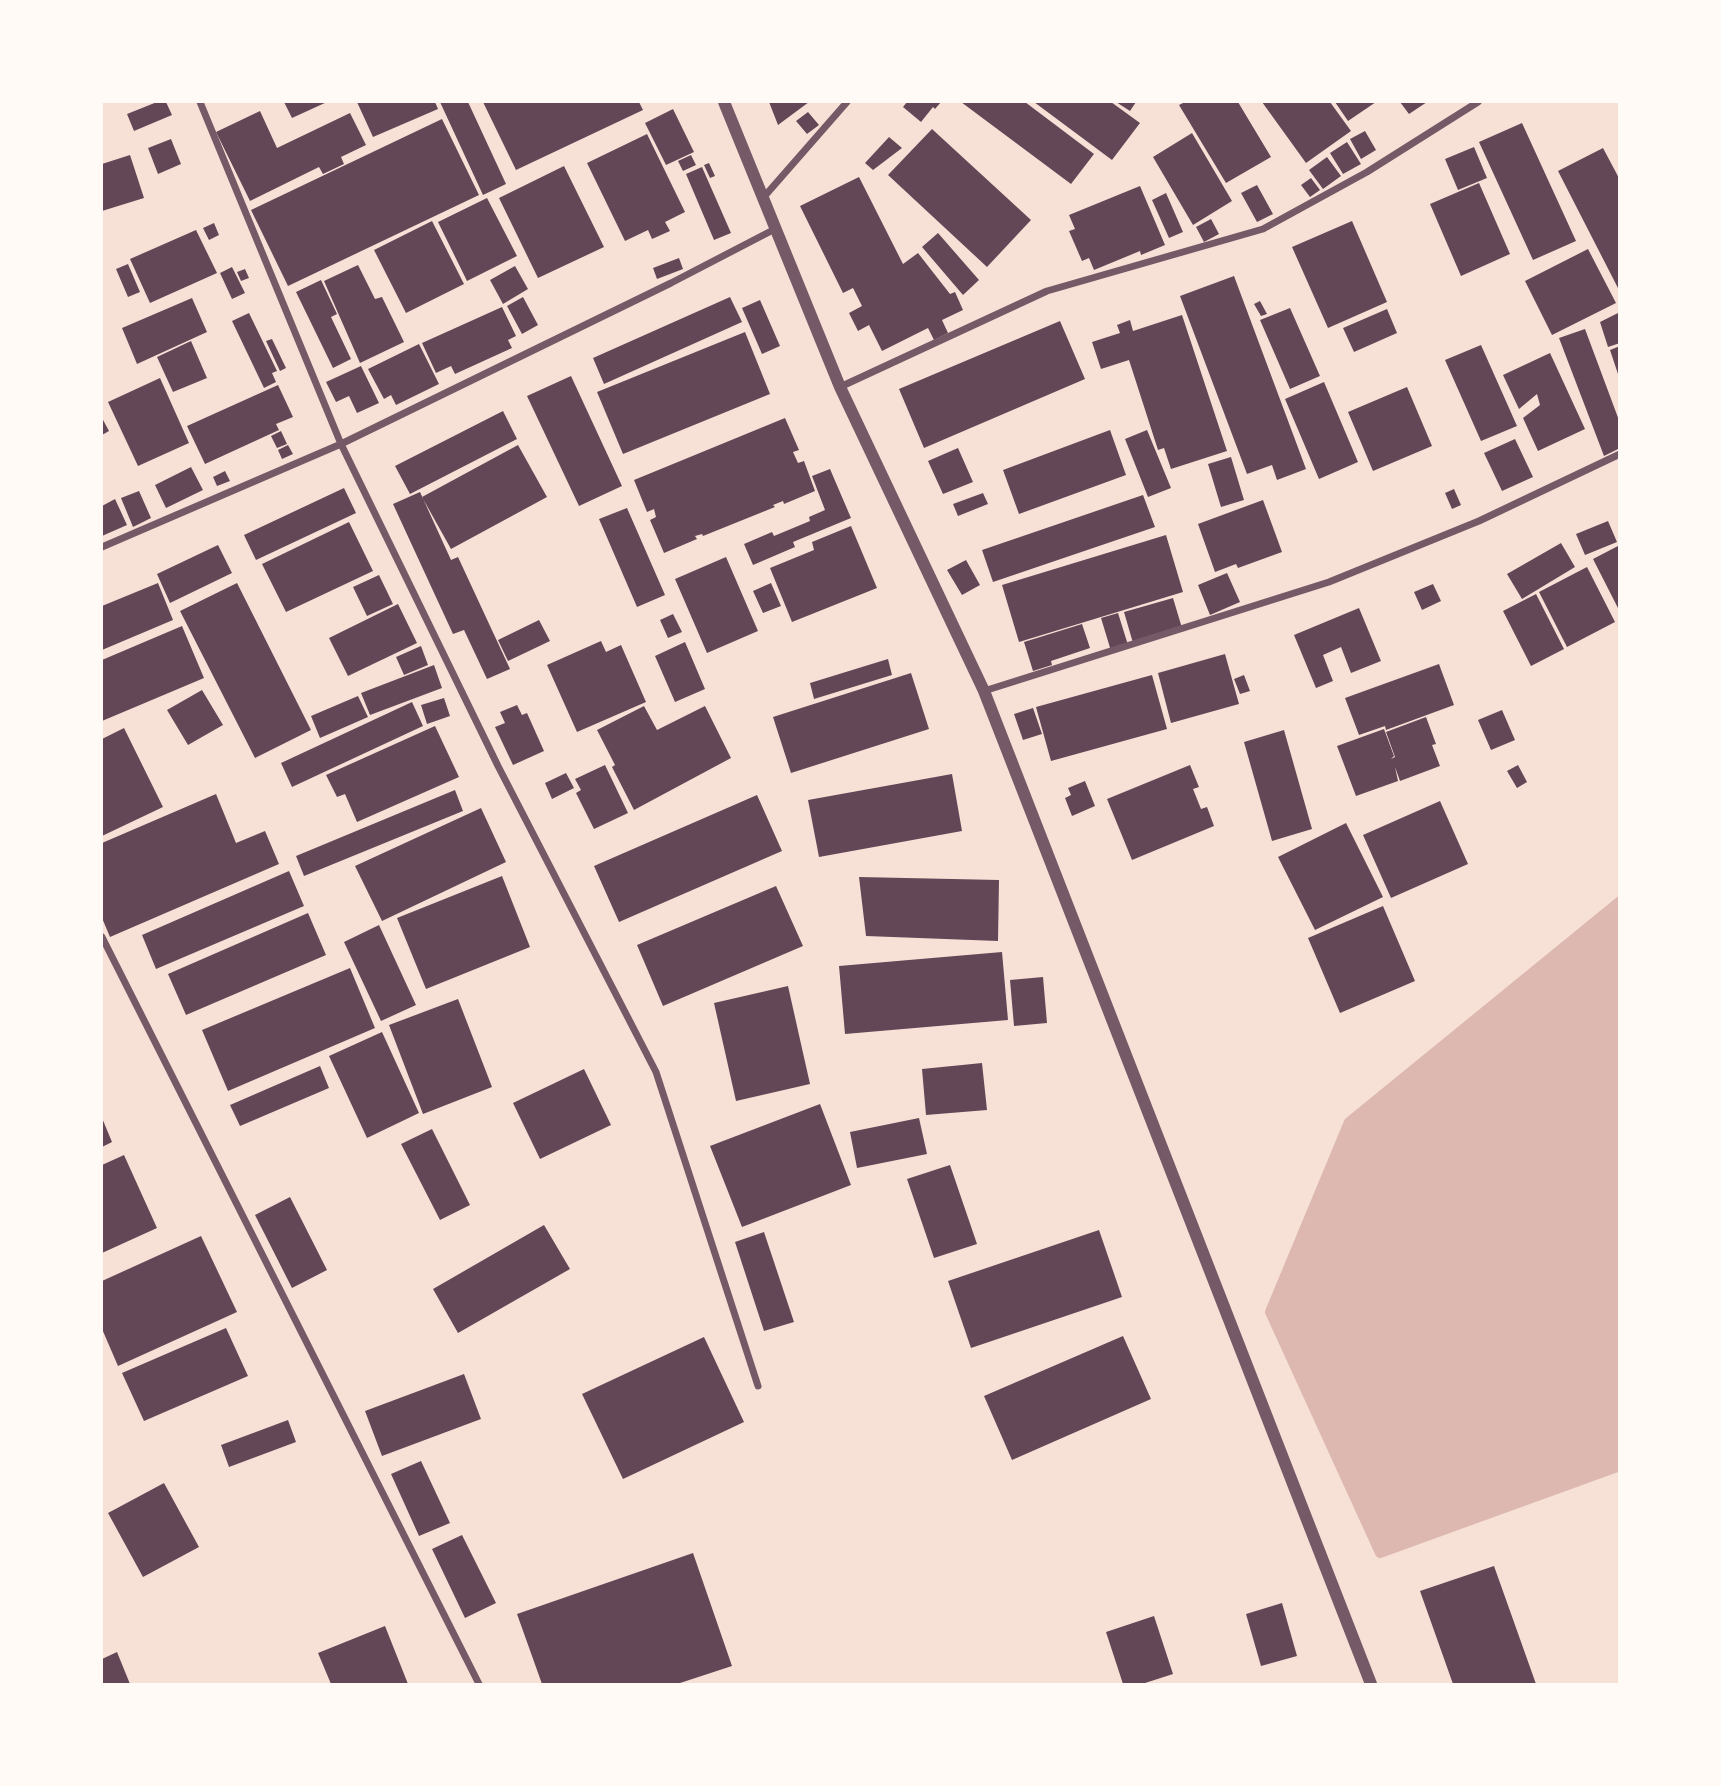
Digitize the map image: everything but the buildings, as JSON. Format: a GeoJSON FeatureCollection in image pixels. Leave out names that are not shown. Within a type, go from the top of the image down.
{"type":"FeatureCollection","features":[{"type":"Feature","properties":{"kind":"street"},"geometry":{"type":"LineString","coordinates":[[200,102],[341,444],[498,766],[656,1072],[758,1386]]}},
{"type":"Feature","properties":{"kind":"street"},"geometry":{"type":"LineString","coordinates":[[724,102],[840,387],[984,691],[1371,1685]]}},
{"type":"Feature","properties":{"kind":"street"},"geometry":{"type":"LineString","coordinates":[[763,198],[846,102]]}},
{"type":"Feature","properties":{"kind":"street"},"geometry":{"type":"LineString","coordinates":[[840,387],[1047,291],[1263,229],[1367,172],[1478,102]]}},
{"type":"Feature","properties":{"kind":"street"},"geometry":{"type":"LineString","coordinates":[[102,547],[341,444],[671,283],[775,229]]}},
{"type":"Feature","properties":{"kind":"street"},"geometry":{"type":"LineString","coordinates":[[984,691],[1329,582],[1479,521],[1619,454]]}},
{"type":"Feature","properties":{"kind":"street"},"geometry":{"type":"LineString","coordinates":[[102,937],[479,1685]]}},
{"type":"Feature","properties":{"kind":"shaded area"},"geometry":{"type":"Polygon","coordinates":[[[1619,901],[1619,1466],[1380,1553],[1270,1312],[1349,1122],[1619,901]]]}},
{"type":"Feature","properties":{"kind":"waterway"},"geometry":{"type":"LineString","coordinates":[[1620,901],[1349,1122],[1270,1312],[1380,1553],[1620,1466]]}}]}
